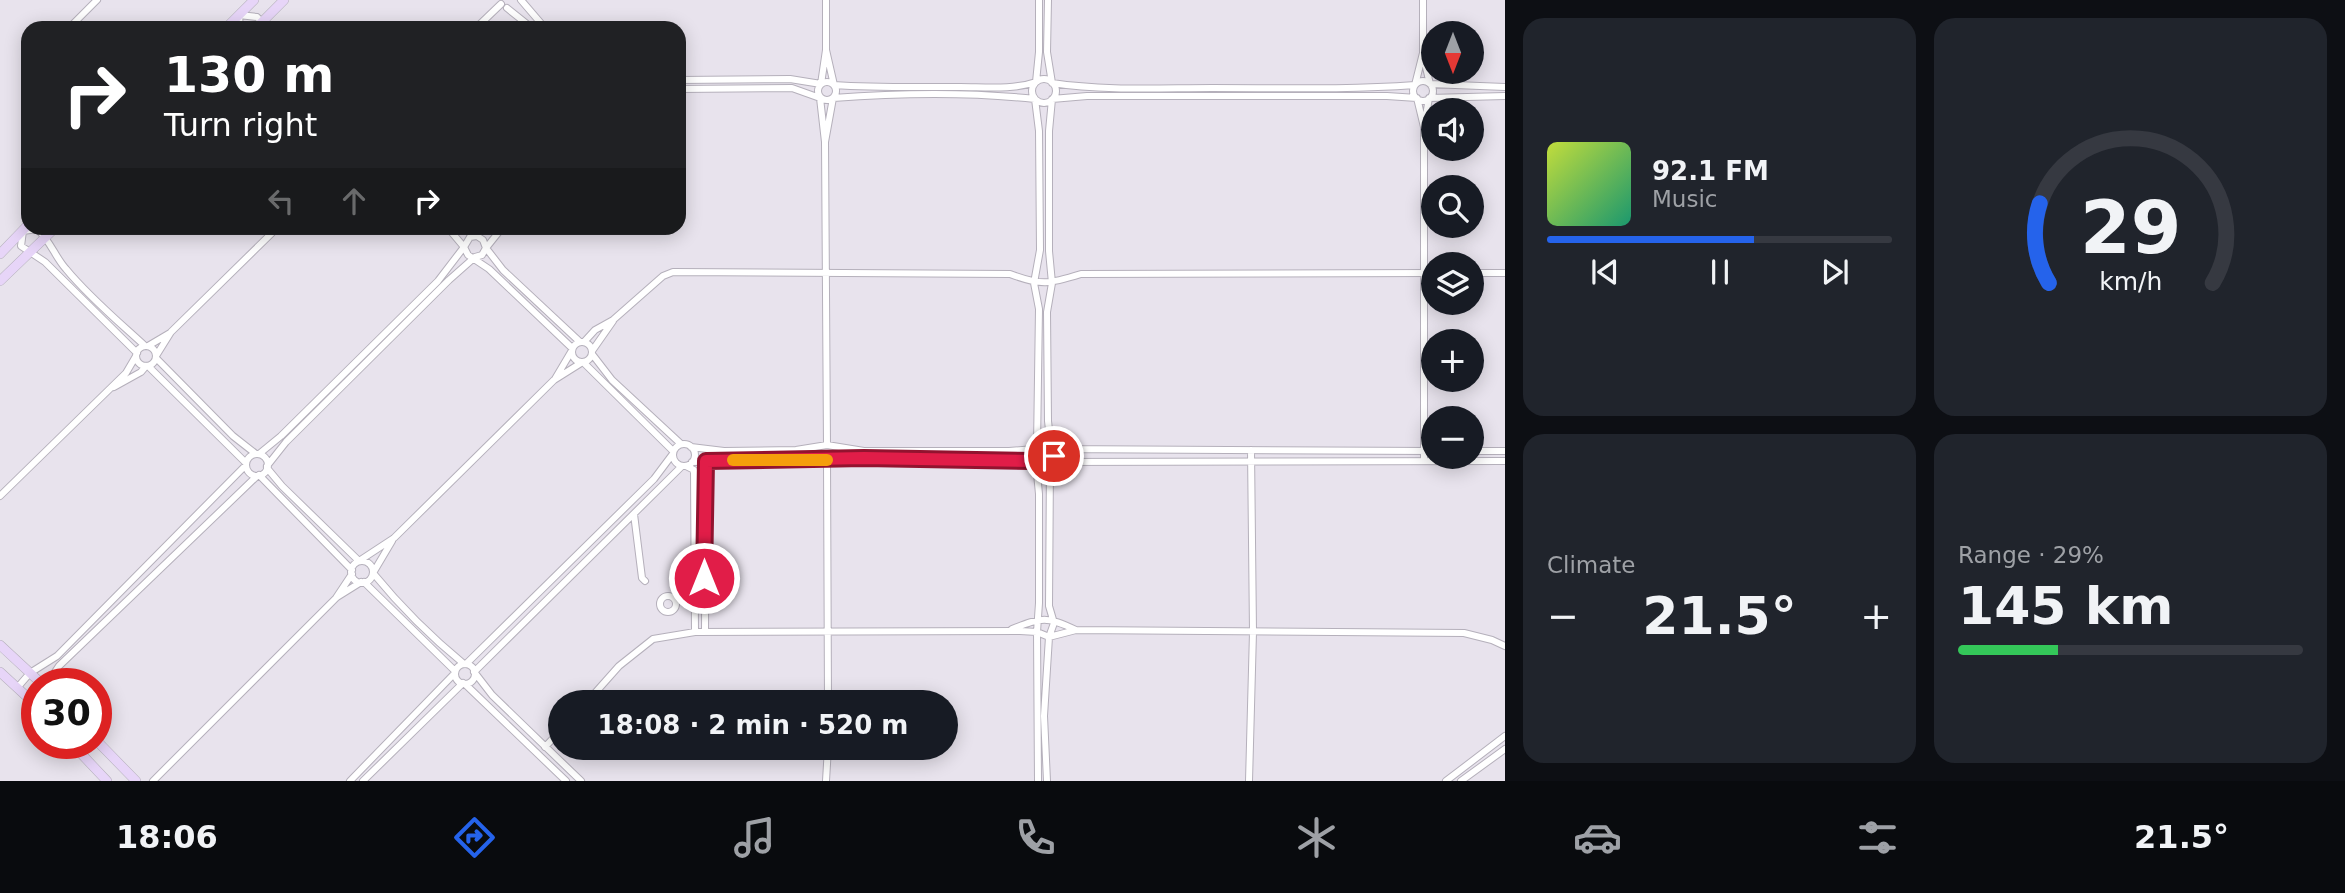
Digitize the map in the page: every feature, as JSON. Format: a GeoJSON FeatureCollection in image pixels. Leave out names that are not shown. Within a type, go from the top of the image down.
{"type":"FeatureCollection","features":[{"type":"Feature","properties":{"kind":"street"},"geometry":{"type":"LineString","coordinates":[[76,21],[97,0]]}},
{"type":"Feature","properties":{"kind":"street"},"geometry":{"type":"LineString","coordinates":[[233,21],[254,0]]}},
{"type":"Feature","properties":{"kind":"street"},"geometry":{"type":"LineString","coordinates":[[266,21],[284,0]]}},
{"type":"Feature","properties":{"kind":"street"},"geometry":{"type":"LineString","coordinates":[[502,4],[516,6],[520,0],[539,21]]}},
{"type":"Feature","properties":{"kind":"street"},"geometry":{"type":"LineString","coordinates":[[826,0],[826,50],[821,84],[817,89],[825,142],[827,445]]}},
{"type":"Feature","properties":{"kind":"street"},"geometry":{"type":"LineString","coordinates":[[1038,781],[1039,494],[1033,453],[1036,448],[1039,309],[1034,283],[1040,250],[1038,131],[1032,88],[1036,82],[1039,52],[1039,0]]}},
{"type":"Feature","properties":{"kind":"street"},"geometry":{"type":"LineString","coordinates":[[1047,781],[1044,716],[1049,637],[1054,623],[1049,606],[1051,463],[1054,456],[1048,421],[1047,312],[1052,283],[1049,131],[1055,93],[1047,52],[1048,0]]}},
{"type":"Feature","properties":{"kind":"street"},"geometry":{"type":"LineString","coordinates":[[1423,0],[1423,21]]}},
{"type":"Feature","properties":{"kind":"street"},"geometry":{"type":"LineString","coordinates":[[484,21],[502,4]]}},
{"type":"Feature","properties":{"kind":"street"},"geometry":{"type":"LineString","coordinates":[[502,4],[523,21]]}},
{"type":"Feature","properties":{"kind":"street"},"geometry":{"type":"LineString","coordinates":[[239,15],[251,15],[257,21]]}},
{"type":"Feature","properties":{"kind":"street"},"geometry":{"type":"LineString","coordinates":[[239,15],[239,21]]}},
{"type":"Feature","properties":{"kind":"street"},"geometry":{"type":"LineString","coordinates":[[825,142],[836,90],[826,50]]}},
{"type":"Feature","properties":{"kind":"street"},"geometry":{"type":"LineString","coordinates":[[1421,61],[1413,91],[1421,115]]}},
{"type":"Feature","properties":{"kind":"street"},"geometry":{"type":"LineString","coordinates":[[686,80],[790,79],[871,87],[1005,87],[1046,79],[1052,83],[1079,87],[1184,92]]}},
{"type":"Feature","properties":{"kind":"street"},"geometry":{"type":"LineString","coordinates":[[1335,92],[1415,85],[1423,81],[1430,85],[1505,87]]}},
{"type":"Feature","properties":{"kind":"street"},"geometry":{"type":"LineString","coordinates":[[1430,85],[1433,92],[1430,98]]}},
{"type":"Feature","properties":{"kind":"street"},"geometry":{"type":"LineString","coordinates":[[686,89],[792,88],[827,101],[833,98],[863,96],[1003,95],[1045,102],[1087,96],[1184,92],[1335,92],[1421,100]]}},
{"type":"Feature","properties":{"kind":"street"},"geometry":{"type":"LineString","coordinates":[[1454,98],[1505,96]]}},
{"type":"Feature","properties":{"kind":"street"},"geometry":{"type":"LineString","coordinates":[[1424,161],[1424,252]]}},
{"type":"Feature","properties":{"kind":"street"},"geometry":{"type":"LineString","coordinates":[[0,254],[21,232]]}},
{"type":"Feature","properties":{"kind":"street"},"geometry":{"type":"LineString","coordinates":[[23,235],[21,246],[45,262],[137,354],[140,364],[147,366],[246,464],[249,473],[258,475],[352,572],[355,580],[362,582],[455,672],[456,679],[566,781]]}},
{"type":"Feature","properties":{"kind":"street"},"geometry":{"type":"LineString","coordinates":[[109,390],[147,366],[156,357],[171,332],[270,235]]}},
{"type":"Feature","properties":{"kind":"street"},"geometry":{"type":"LineString","coordinates":[[454,235],[468,255],[489,268],[572,350],[573,358],[582,363],[673,453],[674,461],[694,470],[695,632]]}},
{"type":"Feature","properties":{"kind":"street"},"geometry":{"type":"LineString","coordinates":[[57,668],[267,467],[341,382],[378,345],[435,289],[475,257],[482,255],[496,235]]}},
{"type":"Feature","properties":{"kind":"street"},"geometry":{"type":"LineString","coordinates":[[0,281],[46,236],[49,246],[66,270],[146,346],[155,351],[156,357],[233,436],[266,459],[267,467],[282,486],[359,561],[370,564],[373,573],[388,591],[445,649],[475,672],[492,695],[581,781]]}},
{"type":"Feature","properties":{"kind":"street"},"geometry":{"type":"LineString","coordinates":[[435,289],[467,240],[474,236],[483,240],[485,248],[503,270],[582,342],[590,345],[592,353],[612,380],[681,444],[691,447],[724,451],[796,450],[827,445],[909,455],[1035,462],[1042,466],[1051,463],[1127,460],[1421,461]]}},
{"type":"Feature","properties":{"kind":"street"},"geometry":{"type":"LineString","coordinates":[[554,380],[572,350],[595,330],[613,320],[663,276],[673,272],[1010,274],[1034,283],[1052,283],[1081,274],[1421,273]]}},
{"type":"Feature","properties":{"kind":"street"},"geometry":{"type":"LineString","coordinates":[[1484,273],[1505,273]]}},
{"type":"Feature","properties":{"kind":"street"},"geometry":{"type":"LineString","coordinates":[[1424,315],[1424,406]]}},
{"type":"Feature","properties":{"kind":"street"},"geometry":{"type":"LineString","coordinates":[[153,781],[336,597],[359,561],[394,538],[554,380],[589,359],[613,320]]}},
{"type":"Feature","properties":{"kind":"street"},"geometry":{"type":"LineString","coordinates":[[0,496],[126,373],[137,354],[171,332]]}},
{"type":"Feature","properties":{"kind":"street"},"geometry":{"type":"LineString","coordinates":[[38,668],[57,656],[249,458],[341,382]]}},
{"type":"Feature","properties":{"kind":"street"},"geometry":{"type":"LineString","coordinates":[[294,423],[300,429]]}},
{"type":"Feature","properties":{"kind":"street"},"geometry":{"type":"LineString","coordinates":[[350,781],[455,672],[654,479],[681,444]]}},
{"type":"Feature","properties":{"kind":"street"},"geometry":{"type":"LineString","coordinates":[[687,465],[706,461],[827,460],[1009,451],[1036,448],[1044,444],[1052,448],[1127,451],[1421,451]]}},
{"type":"Feature","properties":{"kind":"street"},"geometry":{"type":"LineString","coordinates":[[363,781],[464,684],[471,682],[475,672],[531,614],[687,465],[695,456],[691,447]]}},
{"type":"Feature","properties":{"kind":"street"},"geometry":{"type":"LineString","coordinates":[[1249,781],[1253,632],[1251,450]]}},
{"type":"Feature","properties":{"kind":"street"},"geometry":{"type":"LineString","coordinates":[[1127,451],[1127,460]]}},
{"type":"Feature","properties":{"kind":"street"},"geometry":{"type":"LineString","coordinates":[[1484,451],[1505,451]]}},
{"type":"Feature","properties":{"kind":"street"},"geometry":{"type":"LineString","coordinates":[[827,460],[828,690]]}},
{"type":"Feature","properties":{"kind":"street"},"geometry":{"type":"LineString","coordinates":[[705,632],[706,461]]}},
{"type":"Feature","properties":{"kind":"street"},"geometry":{"type":"LineString","coordinates":[[1484,461],[1505,461]]}},
{"type":"Feature","properties":{"kind":"street"},"geometry":{"type":"LineString","coordinates":[[634,514],[642,578],[645,581]]}},
{"type":"Feature","properties":{"kind":"street"},"geometry":{"type":"LineString","coordinates":[[336,597],[371,578],[394,538]]}},
{"type":"Feature","properties":{"kind":"street"},"geometry":{"type":"LineString","coordinates":[[1039,551],[1049,551]]}},
{"type":"Feature","properties":{"kind":"street"},"geometry":{"type":"LineString","coordinates":[[524,608],[531,614]]}},
{"type":"Feature","properties":{"kind":"street"},"geometry":{"type":"LineString","coordinates":[[1006,631],[1038,619],[1053,620],[1076,630]]}},
{"type":"Feature","properties":{"kind":"street"},"geometry":{"type":"LineString","coordinates":[[598,690],[619,666],[653,639],[695,632],[1006,631],[1037,632],[1049,637],[1076,630],[1464,633],[1505,646]]}},
{"type":"Feature","properties":{"kind":"street"},"geometry":{"type":"LineString","coordinates":[[0,645],[25,668]]}},
{"type":"Feature","properties":{"kind":"street"},"geometry":{"type":"LineString","coordinates":[[0,672],[21,691]]}},
{"type":"Feature","properties":{"kind":"street"},"geometry":{"type":"LineString","coordinates":[[16,688],[21,683]]}},
{"type":"Feature","properties":{"kind":"street"},"geometry":{"type":"LineString","coordinates":[[1446,781],[1505,736]]}},
{"type":"Feature","properties":{"kind":"street"},"geometry":{"type":"LineString","coordinates":[[388,744],[394,750]]}},
{"type":"Feature","properties":{"kind":"street"},"geometry":{"type":"LineString","coordinates":[[545,747],[548,744]]}},
{"type":"Feature","properties":{"kind":"street"},"geometry":{"type":"LineString","coordinates":[[1461,781],[1505,749]]}},
{"type":"Feature","properties":{"kind":"street"},"geometry":{"type":"LineString","coordinates":[[112,756],[136,781]]}},
{"type":"Feature","properties":{"kind":"street"},"geometry":{"type":"LineString","coordinates":[[1478,757],[1483,765]]}},
{"type":"Feature","properties":{"kind":"street"},"geometry":{"type":"LineString","coordinates":[[86,759],[107,781]]}},
{"type":"Feature","properties":{"kind":"street"},"geometry":{"type":"LineString","coordinates":[[828,760],[828,781]]}},
{"type":"Feature","properties":{"kind":"slow traffic"},"geometry":{"type":"LineString","coordinates":[[733,460],[827,460]]}},
{"type":"Feature","properties":{"kind":"route"},"geometry":{"type":"LineString","coordinates":[[704,578],[706,461],[864,458],[1034,461],[1047,466],[1054,456]]}}]}
